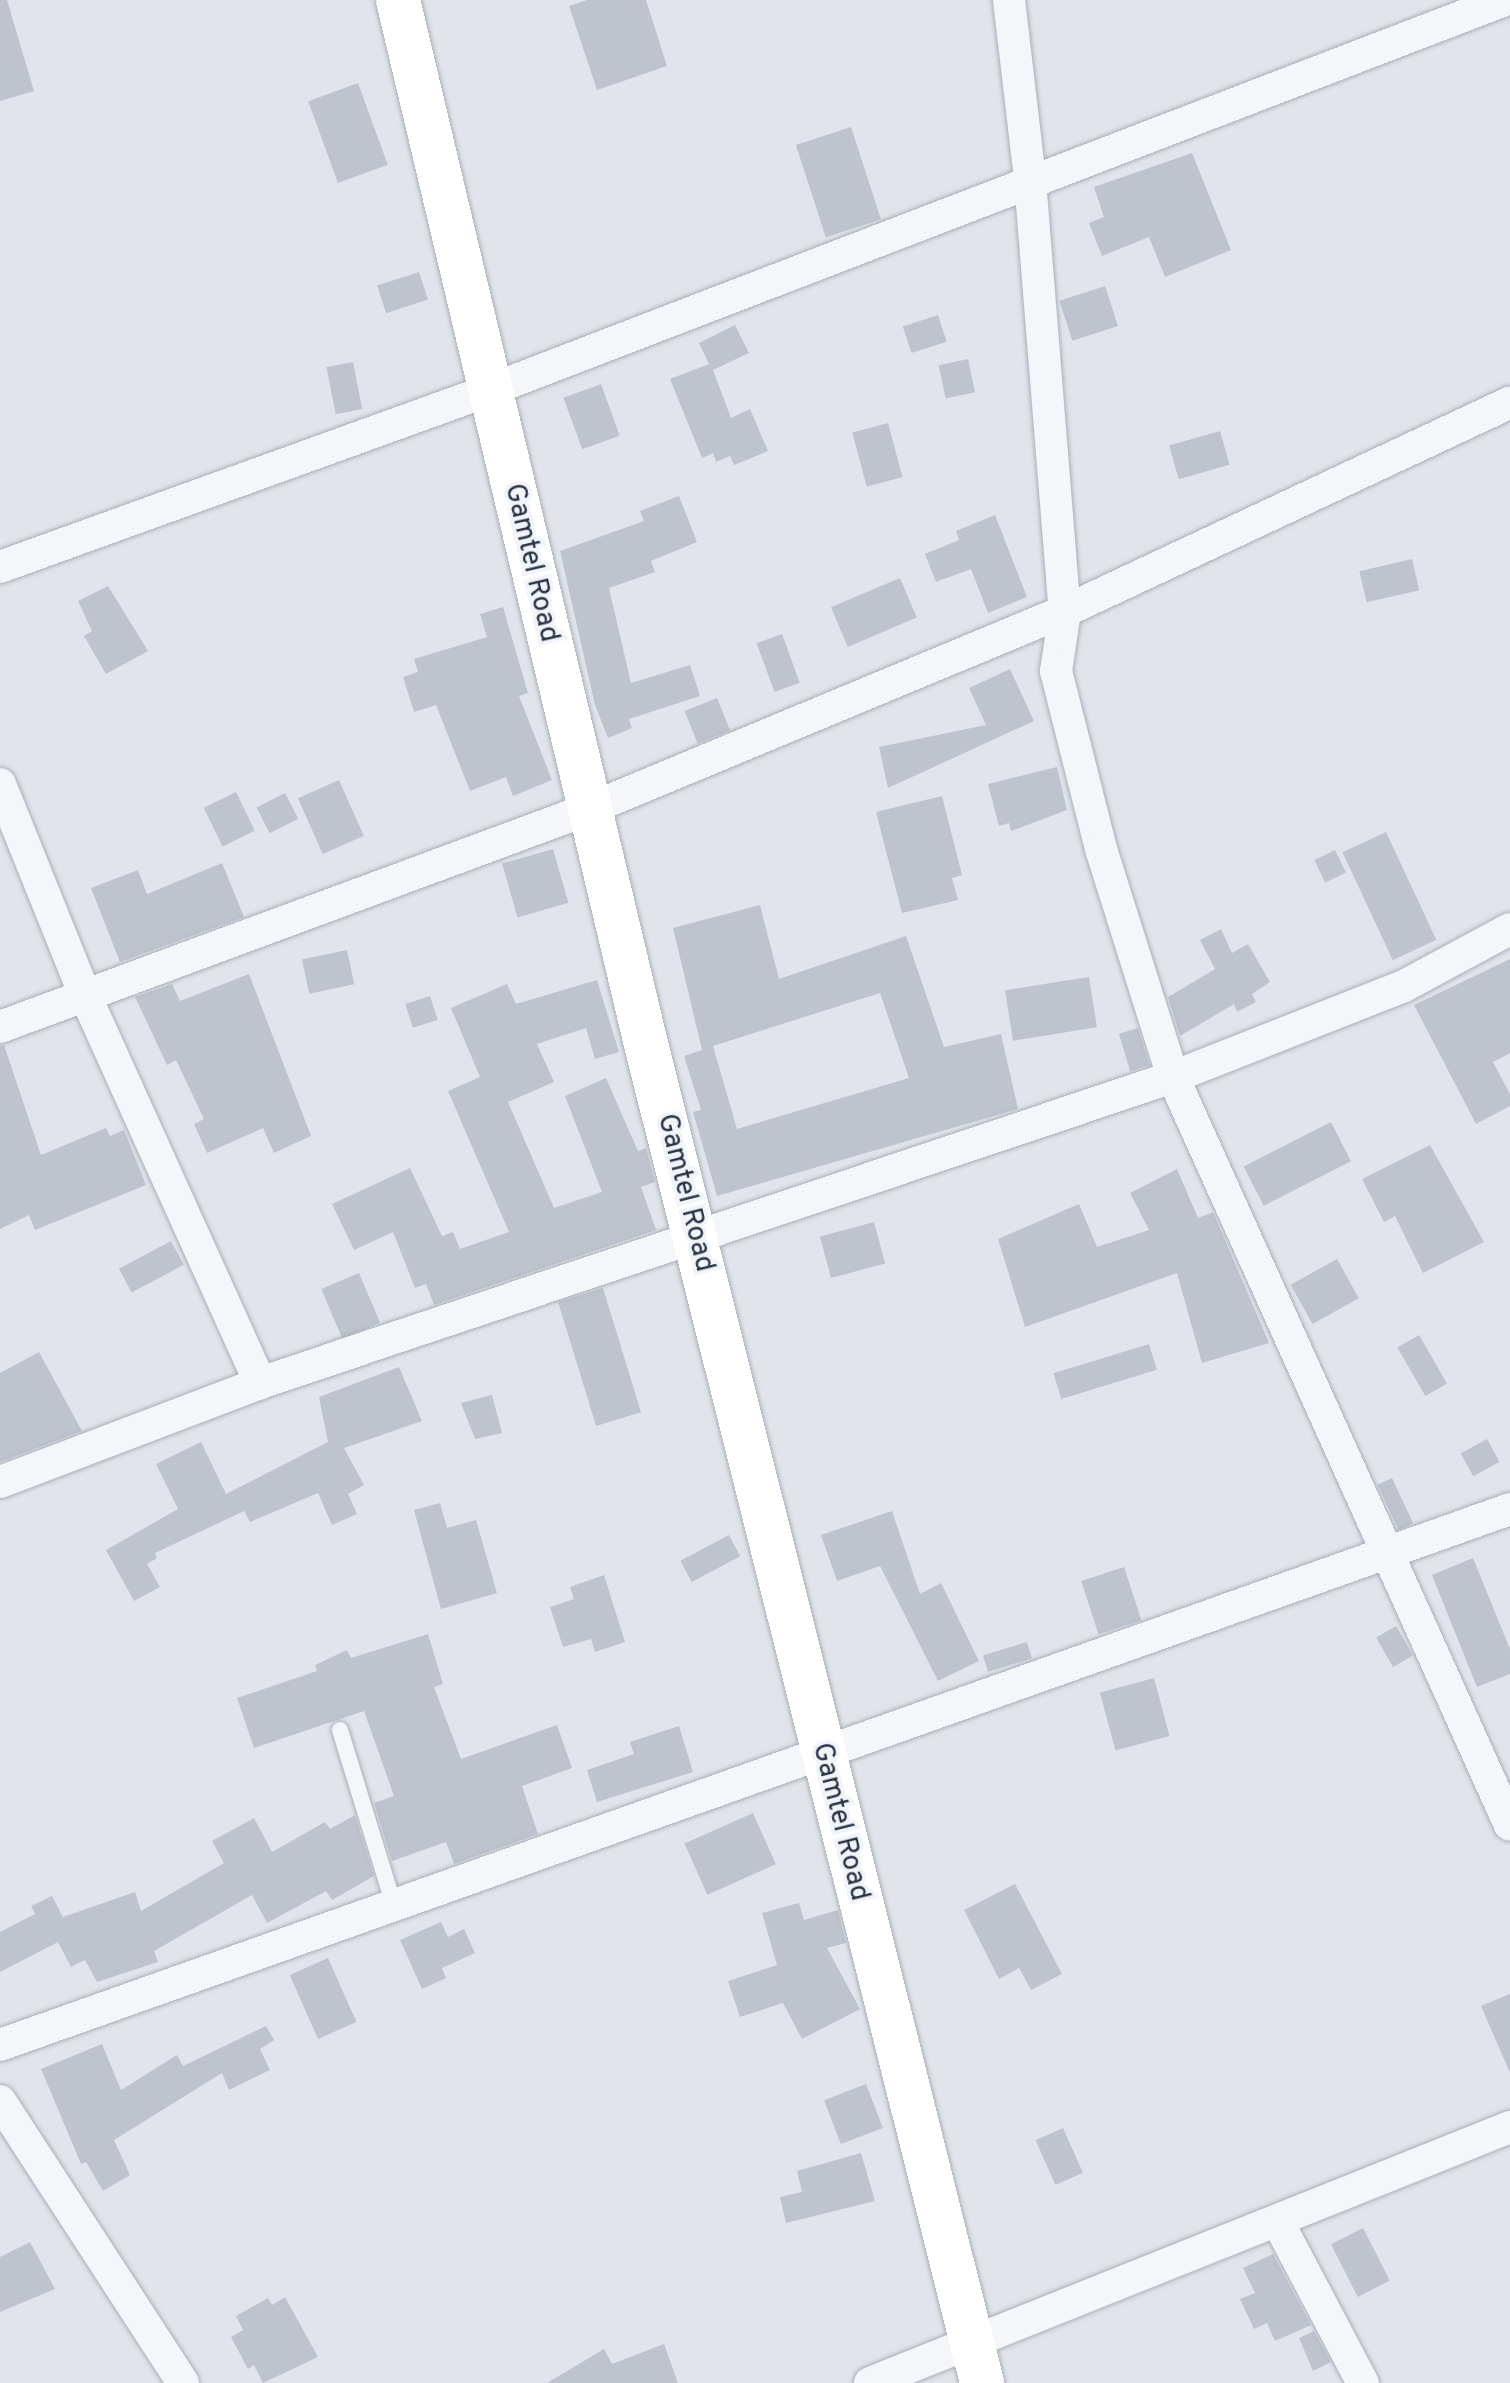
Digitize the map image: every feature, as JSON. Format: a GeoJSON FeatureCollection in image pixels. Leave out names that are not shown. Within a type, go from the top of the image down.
{"type":"FeatureCollection","features":[{"type":"Feature","properties":{"kind":"street","name":"Gamtel Road"},"geometry":{"type":"LineString","coordinates":[[398,0],[589,809],[977,2364]]}},
{"type":"Feature","properties":{"kind":"street"},"geometry":{"type":"LineString","coordinates":[[1009,0],[1030,180],[1065,611],[1056,671],[1101,849],[1173,1077],[1510,1825]]}},
{"type":"Feature","properties":{"kind":"street"},"geometry":{"type":"LineString","coordinates":[[0,567],[490,390],[1505,0]]}},
{"type":"Feature","properties":{"kind":"street"},"geometry":{"type":"LineString","coordinates":[[0,1027],[589,809],[1065,611],[1510,403]]}},
{"type":"Feature","properties":{"kind":"street"},"geometry":{"type":"LineString","coordinates":[[0,784],[85,995],[260,1383]]}},
{"type":"Feature","properties":{"kind":"street"},"geometry":{"type":"LineString","coordinates":[[0,1482],[260,1383],[696,1234],[1173,1077],[1404,986],[1510,929]]}},
{"type":"Feature","properties":{"kind":"street"},"geometry":{"type":"LineString","coordinates":[[0,2045],[1510,1509]]}},
{"type":"Feature","properties":{"kind":"street"},"geometry":{"type":"LineString","coordinates":[[0,2101],[183,2383]]}},
{"type":"Feature","properties":{"kind":"street"},"geometry":{"type":"LineString","coordinates":[[870,2383],[977,2364],[1279,2224],[1510,2127]]}},
{"type":"Feature","properties":{"kind":"street"},"geometry":{"type":"LineString","coordinates":[[1279,2224],[1363,2383]]}},
{"type":"Feature","properties":{"kind":"lane"},"geometry":{"type":"LineString","coordinates":[[340,1730],[394,1905]]}},
{"type":"Feature","properties":{"kind":"building"},"geometry":{"type":"Polygon","coordinates":[[[0,0],[7,0],[34,91],[0,101],[0,0]]]}},
{"type":"Feature","properties":{"kind":"building"},"geometry":{"type":"Polygon","coordinates":[[[587,0],[646,0],[667,66],[597,90],[569,6],[587,0]]]}},
{"type":"Feature","properties":{"kind":"building"},"geometry":{"type":"Polygon","coordinates":[[[358,83],[388,165],[338,183],[308,101],[358,83]]]}},
{"type":"Feature","properties":{"kind":"building"},"geometry":{"type":"Polygon","coordinates":[[[851,127],[881,219],[826,237],[796,145],[851,127]]]}},
{"type":"Feature","properties":{"kind":"building"},"geometry":{"type":"Polygon","coordinates":[[[1192,153],[1231,250],[1165,277],[1149,237],[1102,256],[1089,223],[1104,217],[1094,187],[1192,153]]]}},
{"type":"Feature","properties":{"kind":"building"},"geometry":{"type":"Polygon","coordinates":[[[419,272],[428,300],[386,313],[377,286],[419,272]]]}},
{"type":"Feature","properties":{"kind":"building"},"geometry":{"type":"Polygon","coordinates":[[[1105,286],[1118,326],[1072,341],[1059,301],[1105,286]]]}},
{"type":"Feature","properties":{"kind":"building"},"geometry":{"type":"Polygon","coordinates":[[[938,315],[947,342],[911,353],[903,326],[938,315]]]}},
{"type":"Feature","properties":{"kind":"building"},"geometry":{"type":"Polygon","coordinates":[[[735,325],[749,353],[713,370],[731,418],[750,409],[768,451],[734,465],[730,456],[716,462],[713,453],[702,458],[670,379],[709,364],[699,343],[735,325]]]}},
{"type":"Feature","properties":{"kind":"building"},"geometry":{"type":"Polygon","coordinates":[[[968,359],[975,392],[946,398],[939,365],[968,359]]]}},
{"type":"Feature","properties":{"kind":"building"},"geometry":{"type":"Polygon","coordinates":[[[353,362],[362,409],[336,414],[326,367],[353,362]]]}},
{"type":"Feature","properties":{"kind":"building"},"geometry":{"type":"Polygon","coordinates":[[[601,384],[620,436],[582,449],[563,398],[601,384]]]}},
{"type":"Feature","properties":{"kind":"building"},"geometry":{"type":"Polygon","coordinates":[[[888,423],[902,477],[867,487],[852,433],[888,423]]]}},
{"type":"Feature","properties":{"kind":"building"},"geometry":{"type":"Polygon","coordinates":[[[1220,431],[1230,465],[1179,479],[1169,446],[1220,431]]]}},
{"type":"Feature","properties":{"kind":"building"},"geometry":{"type":"Polygon","coordinates":[[[679,496],[697,542],[651,561],[655,572],[609,588],[631,683],[690,665],[700,696],[629,719],[632,728],[608,738],[595,705],[560,551],[644,521],[640,511],[679,496]]]}},
{"type":"Feature","properties":{"kind":"building"},"geometry":{"type":"Polygon","coordinates":[[[995,515],[1027,597],[988,613],[971,569],[936,582],[925,554],[959,540],[956,531],[995,515]]]}},
{"type":"Feature","properties":{"kind":"building"},"geometry":{"type":"Polygon","coordinates":[[[1412,559],[1419,590],[1367,602],[1359,571],[1412,559]]]}},
{"type":"Feature","properties":{"kind":"building"},"geometry":{"type":"Polygon","coordinates":[[[900,578],[917,618],[848,647],[831,607],[900,578]]]}},
{"type":"Feature","properties":{"kind":"building"},"geometry":{"type":"Polygon","coordinates":[[[108,586],[148,651],[106,674],[84,636],[92,631],[78,601],[108,586]]]}},
{"type":"Feature","properties":{"kind":"building"},"geometry":{"type":"Polygon","coordinates":[[[503,607],[528,693],[519,696],[552,780],[513,796],[506,777],[470,791],[436,705],[414,712],[403,677],[418,672],[414,659],[487,637],[480,614],[503,607]]]}},
{"type":"Feature","properties":{"kind":"building"},"geometry":{"type":"Polygon","coordinates":[[[782,634],[800,683],[774,692],[757,643],[782,634]]]}},
{"type":"Feature","properties":{"kind":"building"},"geometry":{"type":"Polygon","coordinates":[[[1010,669],[1034,721],[888,788],[879,747],[986,725],[969,688],[1010,669]]]}},
{"type":"Feature","properties":{"kind":"building"},"geometry":{"type":"Polygon","coordinates":[[[717,698],[730,730],[698,744],[685,711],[717,698]]]}},
{"type":"Feature","properties":{"kind":"building"},"geometry":{"type":"Polygon","coordinates":[[[1057,767],[1067,810],[1011,831],[1009,823],[999,826],[988,784],[1057,767]]]}},
{"type":"Feature","properties":{"kind":"building"},"geometry":{"type":"Polygon","coordinates":[[[339,780],[364,836],[323,854],[298,798],[339,780]]]}},
{"type":"Feature","properties":{"kind":"building"},"geometry":{"type":"Polygon","coordinates":[[[236,792],[255,831],[222,846],[204,808],[236,792]]]}},
{"type":"Feature","properties":{"kind":"building"},"geometry":{"type":"Polygon","coordinates":[[[285,793],[298,819],[270,833],[256,808],[285,793]]]}},
{"type":"Feature","properties":{"kind":"building"},"geometry":{"type":"Polygon","coordinates":[[[942,796],[962,875],[952,878],[958,900],[902,913],[876,812],[942,796]]]}},
{"type":"Feature","properties":{"kind":"building"},"geometry":{"type":"Polygon","coordinates":[[[1386,832],[1436,940],[1393,960],[1342,852],[1386,832]]]}},
{"type":"Feature","properties":{"kind":"building"},"geometry":{"type":"Polygon","coordinates":[[[553,849],[568,903],[517,917],[502,864],[553,849]]]}},
{"type":"Feature","properties":{"kind":"building"},"geometry":{"type":"Polygon","coordinates":[[[1335,850],[1346,872],[1325,883],[1314,860],[1335,850]]]}},
{"type":"Feature","properties":{"kind":"building"},"geometry":{"type":"Polygon","coordinates":[[[222,863],[244,917],[120,962],[91,888],[138,870],[147,894],[222,863]]]}},
{"type":"Feature","properties":{"kind":"building"},"geometry":{"type":"Polygon","coordinates":[[[760,905],[779,979],[906,936],[944,1047],[1001,1034],[1018,1109],[717,1196],[693,1112],[701,1110],[684,1056],[702,1050],[673,928],[760,905]],[[880,993],[713,1046],[737,1129],[909,1078],[880,993]]]}},
{"type":"Feature","properties":{"kind":"building"},"geometry":{"type":"Polygon","coordinates":[[[1221,929],[1232,953],[1248,944],[1270,982],[1252,994],[1256,1002],[1237,1012],[1234,1004],[1180,1036],[1168,997],[1215,969],[1200,940],[1221,929]]]}},
{"type":"Feature","properties":{"kind":"building"},"geometry":{"type":"Polygon","coordinates":[[[347,950],[354,984],[309,994],[302,960],[347,950]]]}},
{"type":"Feature","properties":{"kind":"building"},"geometry":{"type":"Polygon","coordinates":[[[1510,959],[1510,1053],[1493,1062],[1510,1094],[1510,1106],[1476,1124],[1414,1005],[1510,959]]]}},
{"type":"Feature","properties":{"kind":"building"},"geometry":{"type":"Polygon","coordinates":[[[249,974],[311,1136],[274,1153],[263,1128],[207,1153],[194,1124],[204,1119],[176,1060],[167,1065],[135,997],[172,984],[180,1001],[249,974]]]}},
{"type":"Feature","properties":{"kind":"building"},"geometry":{"type":"Polygon","coordinates":[[[1089,977],[1097,1027],[1013,1041],[1005,990],[1089,977]]]}},
{"type":"Feature","properties":{"kind":"building"},"geometry":{"type":"Polygon","coordinates":[[[597,980],[619,1052],[595,1059],[586,1028],[537,1044],[554,1082],[508,1102],[554,1208],[602,1192],[565,1096],[606,1078],[638,1151],[646,1148],[655,1182],[641,1187],[656,1230],[434,1305],[426,1284],[415,1288],[393,1232],[354,1250],[332,1204],[410,1168],[442,1236],[453,1232],[460,1249],[509,1232],[448,1091],[480,1077],[451,1008],[507,984],[516,1004],[597,980]]]}},
{"type":"Feature","properties":{"kind":"building"},"geometry":{"type":"Polygon","coordinates":[[[430,996],[438,1020],[413,1028],[405,1004],[430,996]]]}},
{"type":"Feature","properties":{"kind":"building"},"geometry":{"type":"Polygon","coordinates":[[[1138,1028],[1149,1065],[1130,1071],[1119,1034],[1138,1028]]]}},
{"type":"Feature","properties":{"kind":"building"},"geometry":{"type":"Polygon","coordinates":[[[4,1045],[41,1155],[106,1128],[110,1136],[124,1130],[146,1185],[35,1230],[29,1215],[0,1229],[0,1046],[4,1045]]]}},
{"type":"Feature","properties":{"kind":"building"},"geometry":{"type":"Polygon","coordinates":[[[1331,1122],[1351,1161],[1264,1206],[1244,1166],[1331,1122]]]}},
{"type":"Feature","properties":{"kind":"building"},"geometry":{"type":"Polygon","coordinates":[[[1430,1145],[1484,1242],[1423,1273],[1395,1216],[1384,1222],[1362,1179],[1430,1145]]]}},
{"type":"Feature","properties":{"kind":"building"},"geometry":{"type":"Polygon","coordinates":[[[1177,1169],[1198,1218],[1213,1212],[1269,1343],[1202,1363],[1177,1273],[1025,1327],[998,1239],[1079,1204],[1097,1247],[1149,1230],[1130,1193],[1177,1169]]]}},
{"type":"Feature","properties":{"kind":"building"},"geometry":{"type":"Polygon","coordinates":[[[874,1222],[885,1264],[831,1278],[820,1236],[874,1222]]]}},
{"type":"Feature","properties":{"kind":"building"},"geometry":{"type":"Polygon","coordinates":[[[171,1241],[184,1265],[132,1293],[119,1269],[171,1241]]]}},
{"type":"Feature","properties":{"kind":"building"},"geometry":{"type":"Polygon","coordinates":[[[1337,1259],[1359,1298],[1312,1324],[1291,1285],[1337,1259]]]}},
{"type":"Feature","properties":{"kind":"building"},"geometry":{"type":"Polygon","coordinates":[[[359,1273],[380,1323],[342,1339],[321,1289],[359,1273]]]}},
{"type":"Feature","properties":{"kind":"building"},"geometry":{"type":"Polygon","coordinates":[[[603,1288],[641,1412],[596,1426],[558,1302],[603,1288]]]}},
{"type":"Feature","properties":{"kind":"building"},"geometry":{"type":"Polygon","coordinates":[[[1419,1335],[1447,1383],[1425,1396],[1397,1348],[1419,1335]]]}},
{"type":"Feature","properties":{"kind":"building"},"geometry":{"type":"Polygon","coordinates":[[[1149,1344],[1157,1370],[1061,1399],[1053,1373],[1149,1344]]]}},
{"type":"Feature","properties":{"kind":"building"},"geometry":{"type":"Polygon","coordinates":[[[39,1352],[82,1431],[0,1462],[0,1373],[39,1352]]]}},
{"type":"Feature","properties":{"kind":"building"},"geometry":{"type":"Polygon","coordinates":[[[399,1367],[422,1421],[344,1448],[364,1485],[348,1494],[357,1514],[332,1525],[318,1493],[250,1522],[244,1511],[155,1553],[157,1558],[147,1564],[160,1587],[134,1601],[106,1550],[178,1509],[156,1464],[201,1442],[226,1494],[328,1442],[319,1397],[399,1367]]]}},
{"type":"Feature","properties":{"kind":"building"},"geometry":{"type":"Polygon","coordinates":[[[492,1395],[502,1433],[475,1439],[461,1403],[492,1395]]]}},
{"type":"Feature","properties":{"kind":"building"},"geometry":{"type":"Polygon","coordinates":[[[1487,1439],[1500,1462],[1473,1476],[1461,1454],[1487,1439]]]}},
{"type":"Feature","properties":{"kind":"building"},"geometry":{"type":"Polygon","coordinates":[[[1392,1478],[1413,1523],[1399,1530],[1377,1485],[1392,1478]]]}},
{"type":"Feature","properties":{"kind":"building"},"geometry":{"type":"Polygon","coordinates":[[[440,1503],[447,1528],[476,1520],[497,1593],[441,1609],[414,1510],[440,1503]]]}},
{"type":"Feature","properties":{"kind":"building"},"geometry":{"type":"Polygon","coordinates":[[[892,1511],[920,1594],[941,1583],[979,1661],[938,1681],[880,1566],[837,1581],[821,1535],[892,1511]]]}},
{"type":"Feature","properties":{"kind":"building"},"geometry":{"type":"Polygon","coordinates":[[[729,1535],[740,1556],[692,1582],[680,1561],[729,1535]]]}},
{"type":"Feature","properties":{"kind":"building"},"geometry":{"type":"Polygon","coordinates":[[[1473,1558],[1510,1649],[1510,1674],[1477,1687],[1432,1575],[1473,1558]]]}},
{"type":"Feature","properties":{"kind":"building"},"geometry":{"type":"Polygon","coordinates":[[[1124,1567],[1141,1620],[1099,1634],[1081,1581],[1124,1567]]]}},
{"type":"Feature","properties":{"kind":"building"},"geometry":{"type":"Polygon","coordinates":[[[604,1575],[625,1642],[595,1652],[591,1639],[563,1647],[550,1607],[574,1599],[570,1587],[604,1575]]]}},
{"type":"Feature","properties":{"kind":"building"},"geometry":{"type":"Polygon","coordinates":[[[1396,1626],[1413,1655],[1393,1667],[1376,1638],[1396,1626]]]}},
{"type":"Feature","properties":{"kind":"building"},"geometry":{"type":"Polygon","coordinates":[[[428,1634],[443,1684],[434,1687],[461,1759],[557,1725],[572,1768],[522,1786],[538,1834],[454,1864],[446,1842],[392,1861],[374,1803],[394,1796],[364,1711],[254,1748],[237,1698],[317,1671],[315,1665],[347,1650],[351,1658],[428,1634]]]}},
{"type":"Feature","properties":{"kind":"building"},"geometry":{"type":"Polygon","coordinates":[[[1027,1642],[1032,1658],[988,1672],[983,1655],[1027,1642]]]}},
{"type":"Feature","properties":{"kind":"building"},"geometry":{"type":"Polygon","coordinates":[[[1154,1678],[1170,1736],[1115,1750],[1100,1692],[1154,1678]]]}},
{"type":"Feature","properties":{"kind":"building"},"geometry":{"type":"Polygon","coordinates":[[[679,1726],[693,1772],[597,1802],[587,1770],[634,1754],[630,1742],[679,1726]]]}},
{"type":"Feature","properties":{"kind":"building"},"geometry":{"type":"Polygon","coordinates":[[[753,1813],[776,1864],[707,1895],[684,1844],[753,1813]]]}},
{"type":"Feature","properties":{"kind":"building"},"geometry":{"type":"Polygon","coordinates":[[[355,1815],[374,1876],[332,1900],[326,1891],[267,1923],[252,1895],[154,1951],[158,1962],[97,1982],[85,1960],[71,1967],[58,1942],[0,1972],[0,1932],[35,1914],[31,1906],[52,1896],[63,1917],[135,1892],[141,1911],[224,1863],[212,1841],[254,1818],[272,1852],[325,1822],[330,1829],[355,1815]]]}},
{"type":"Feature","properties":{"kind":"building"},"geometry":{"type":"Polygon","coordinates":[[[1015,1884],[1062,1974],[1031,1990],[1019,1968],[999,1979],[964,1910],[1015,1884]]]}},
{"type":"Feature","properties":{"kind":"building"},"geometry":{"type":"Polygon","coordinates":[[[799,1903],[804,1920],[838,1910],[846,1943],[827,1948],[860,2009],[802,2039],[783,2003],[740,2017],[728,1981],[777,1965],[762,1913],[799,1903]]]}},
{"type":"Feature","properties":{"kind":"building"},"geometry":{"type":"Polygon","coordinates":[[[441,1922],[448,1937],[464,1929],[475,1953],[442,1968],[446,1978],[422,1989],[400,1940],[441,1922]]]}},
{"type":"Feature","properties":{"kind":"building"},"geometry":{"type":"Polygon","coordinates":[[[328,1958],[356,2022],[318,2039],[290,1975],[328,1958]]]}},
{"type":"Feature","properties":{"kind":"building"},"geometry":{"type":"Polygon","coordinates":[[[1510,1994],[1510,2073],[1481,2006],[1510,1994]]]}},
{"type":"Feature","properties":{"kind":"building"},"geometry":{"type":"Polygon","coordinates":[[[266,2026],[274,2040],[260,2049],[270,2070],[229,2090],[222,2073],[114,2140],[130,2175],[103,2191],[86,2162],[81,2164],[41,2069],[102,2044],[121,2090],[177,2055],[183,2066],[266,2026]]]}},
{"type":"Feature","properties":{"kind":"building"},"geometry":{"type":"Polygon","coordinates":[[[866,2084],[883,2128],[841,2144],[824,2100],[866,2084]]]}},
{"type":"Feature","properties":{"kind":"building"},"geometry":{"type":"Polygon","coordinates":[[[1063,2128],[1083,2173],[1056,2185],[1036,2140],[1063,2128]]]}},
{"type":"Feature","properties":{"kind":"building"},"geometry":{"type":"Polygon","coordinates":[[[861,2153],[875,2201],[786,2223],[780,2197],[802,2192],[797,2171],[861,2153]]]}},
{"type":"Feature","properties":{"kind":"building"},"geometry":{"type":"Polygon","coordinates":[[[1363,2228],[1390,2281],[1358,2297],[1331,2244],[1363,2228]]]}},
{"type":"Feature","properties":{"kind":"building"},"geometry":{"type":"Polygon","coordinates":[[[30,2242],[55,2289],[0,2312],[0,2257],[30,2242]]]}},
{"type":"Feature","properties":{"kind":"building"},"geometry":{"type":"Polygon","coordinates":[[[1273,2254],[1311,2325],[1275,2341],[1267,2323],[1254,2329],[1240,2299],[1255,2293],[1243,2268],[1273,2254]]]}},
{"type":"Feature","properties":{"kind":"building"},"geometry":{"type":"Polygon","coordinates":[[[285,2297],[318,2357],[263,2383],[254,2365],[248,2369],[231,2337],[243,2330],[236,2316],[268,2298],[272,2305],[285,2297]]]}},
{"type":"Feature","properties":{"kind":"building"},"geometry":{"type":"Polygon","coordinates":[[[1314,2331],[1331,2362],[1313,2371],[1299,2338],[1314,2331]]]}},
{"type":"Feature","properties":{"kind":"building"},"geometry":{"type":"Polygon","coordinates":[[[664,2344],[678,2383],[547,2383],[604,2349],[612,2364],[664,2344]]]}}]}
